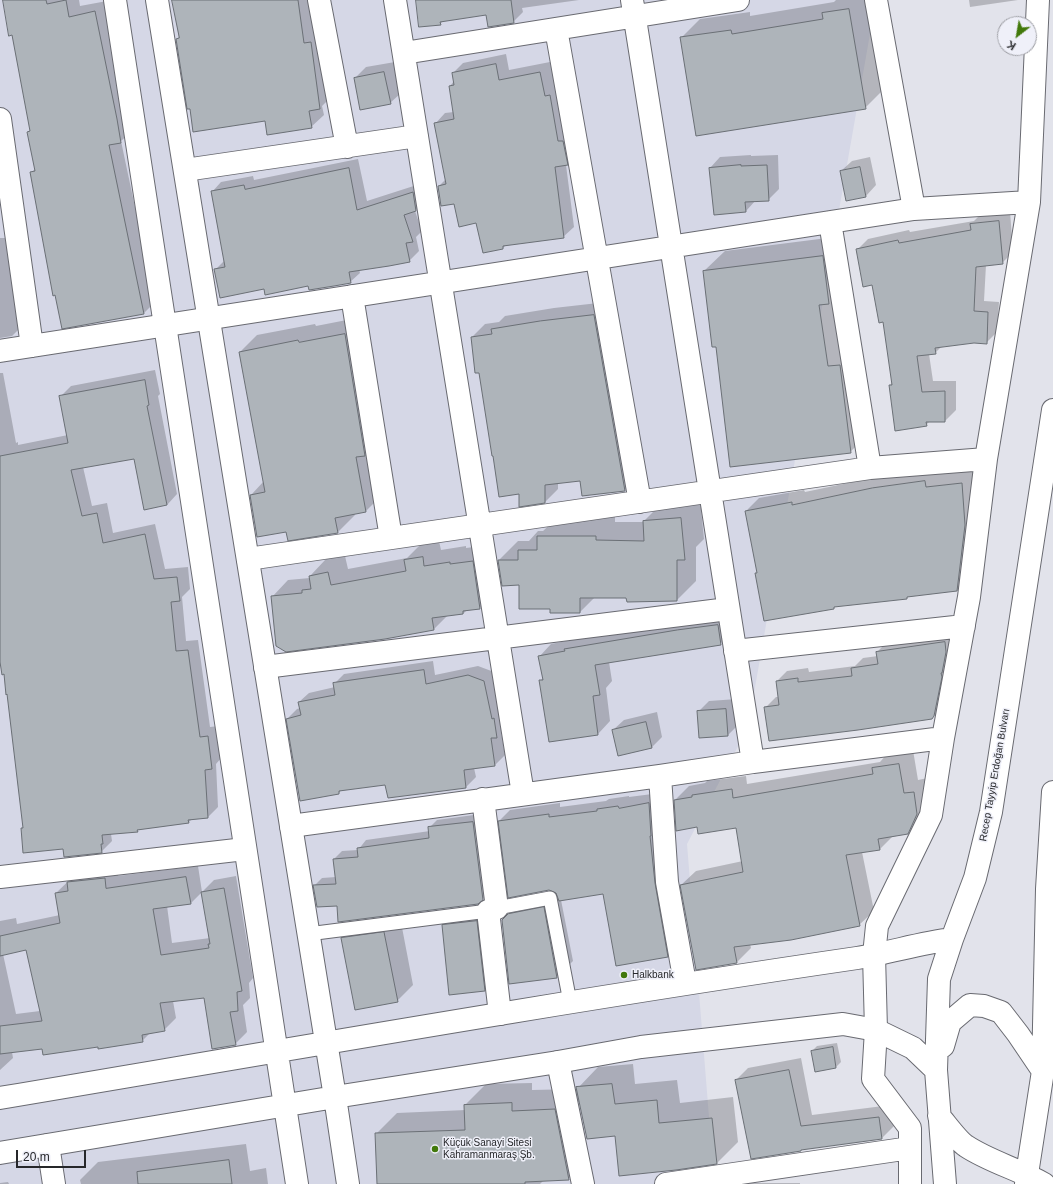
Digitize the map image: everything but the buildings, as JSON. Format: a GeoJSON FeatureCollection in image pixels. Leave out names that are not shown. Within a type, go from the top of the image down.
{"type":"FeatureCollection","features":[{"type":"Feature","properties":{"kind":"street"},"geometry":{"type":"LineString","coordinates":[[115,0],[297,1184]]}},
{"type":"Feature","properties":{"kind":"street"},"geometry":{"type":"LineString","coordinates":[[157,0],[348,1184]]}},
{"type":"Feature","properties":{"kind":"street"},"geometry":{"type":"LineString","coordinates":[[319,0],[347,147]]}},
{"type":"Feature","properties":{"kind":"street"},"geometry":{"type":"LineString","coordinates":[[395,0],[523,794]]}},
{"type":"Feature","properties":{"kind":"street"},"geometry":{"type":"LineString","coordinates":[[404,53],[556,29],[633,8],[738,0]]}},
{"type":"Feature","properties":{"kind":"street"},"geometry":{"type":"LineString","coordinates":[[876,0],[914,209]]}},
{"type":"Feature","properties":{"kind":"street"},"geometry":{"type":"LineString","coordinates":[[910,1184],[910,1128],[873,1079],[876,1030],[874,955],[877,926],[931,815],[943,738],[964,626],[986,459],[1029,202],[1038,0]]}},
{"type":"Feature","properties":{"kind":"street"},"geometry":{"type":"LineString","coordinates":[[633,8],[753,762]]}},
{"type":"Feature","properties":{"kind":"street"},"geometry":{"type":"LineString","coordinates":[[556,29],[640,502]]}},
{"type":"Feature","properties":{"kind":"street"},"geometry":{"type":"LineString","coordinates":[[1,129],[8,229],[32,346]]}},
{"type":"Feature","properties":{"kind":"street"},"geometry":{"type":"LineString","coordinates":[[185,170],[417,136]]}},
{"type":"Feature","properties":{"kind":"street"},"geometry":{"type":"LineString","coordinates":[[0,351],[208,317],[914,209],[1029,202]]}},
{"type":"Feature","properties":{"kind":"street"},"geometry":{"type":"LineString","coordinates":[[830,222],[870,468]]}},
{"type":"Feature","properties":{"kind":"street"},"geometry":{"type":"LineString","coordinates":[[352,296],[391,538]]}},
{"type":"Feature","properties":{"kind":"street","name":"Recep Tayyip Erdoğan Bulvarı"},"geometry":{"type":"LineString","coordinates":[[945,1184],[936,1070],[939,979],[952,939],[976,878],[991,812],[1053,410]]}},
{"type":"Feature","properties":{"kind":"street"},"geometry":{"type":"LineString","coordinates":[[248,559],[870,468],[986,459]]}},
{"type":"Feature","properties":{"kind":"street"},"geometry":{"type":"LineString","coordinates":[[265,667],[728,609]]}},
{"type":"Feature","properties":{"kind":"street"},"geometry":{"type":"LineString","coordinates":[[735,651],[964,626]]}},
{"type":"Feature","properties":{"kind":"street"},"geometry":{"type":"LineString","coordinates":[[291,826],[753,762],[943,738]]}},
{"type":"Feature","properties":{"kind":"street"},"geometry":{"type":"LineString","coordinates":[[660,776],[667,882],[685,983]]}},
{"type":"Feature","properties":{"kind":"street"},"geometry":{"type":"LineString","coordinates":[[939,1116],[964,1145],[1032,1181],[1043,1072],[1047,890],[1053,792]]}},
{"type":"Feature","properties":{"kind":"street"},"geometry":{"type":"LineString","coordinates":[[483,799],[500,1014]]}},
{"type":"Feature","properties":{"kind":"street"},"geometry":{"type":"LineString","coordinates":[[0,877],[246,849]]}},
{"type":"Feature","properties":{"kind":"street"},"geometry":{"type":"LineString","coordinates":[[0,1098],[326,1042],[685,983],[874,955],[934,941],[952,939]]}},
{"type":"Feature","properties":{"kind":"street"},"geometry":{"type":"LineString","coordinates":[[0,1153],[642,1047],[843,1024],[876,1030],[913,1048],[936,1070],[950,1022],[970,1005],[984,1006],[1000,1012],[1018,1034],[1043,1072]]}},
{"type":"Feature","properties":{"kind":"street"},"geometry":{"type":"LineString","coordinates":[[558,1062],[583,1184]]}},
{"type":"Feature","properties":{"kind":"street"},"geometry":{"type":"LineString","coordinates":[[48,1145],[54,1184]]}},
{"type":"Feature","properties":{"kind":"street"},"geometry":{"type":"LineString","coordinates":[[666,1184],[910,1148]]}},
{"type":"Feature","properties":{"kind":"lane"},"geometry":{"type":"LineString","coordinates":[[308,934],[492,909],[550,898],[570,1002]]}},
{"type":"Feature","properties":{"kind":"shaded area"},"geometry":{"type":"Polygon","coordinates":[[[0,0],[876,0],[748,727],[687,844],[712,1154],[713,1184],[0,1184],[0,0]]]}},
{"type":"Feature","properties":{"kind":"place","name":"Halkbank"},"geometry":{"type":"Point","coordinates":[624,975]}},
{"type":"Feature","properties":{"kind":"place","name":"Küçük Sanayi Sitesi Kahramanmaraş Şb."},"geometry":{"type":"Point","coordinates":[435,1149]}}]}
